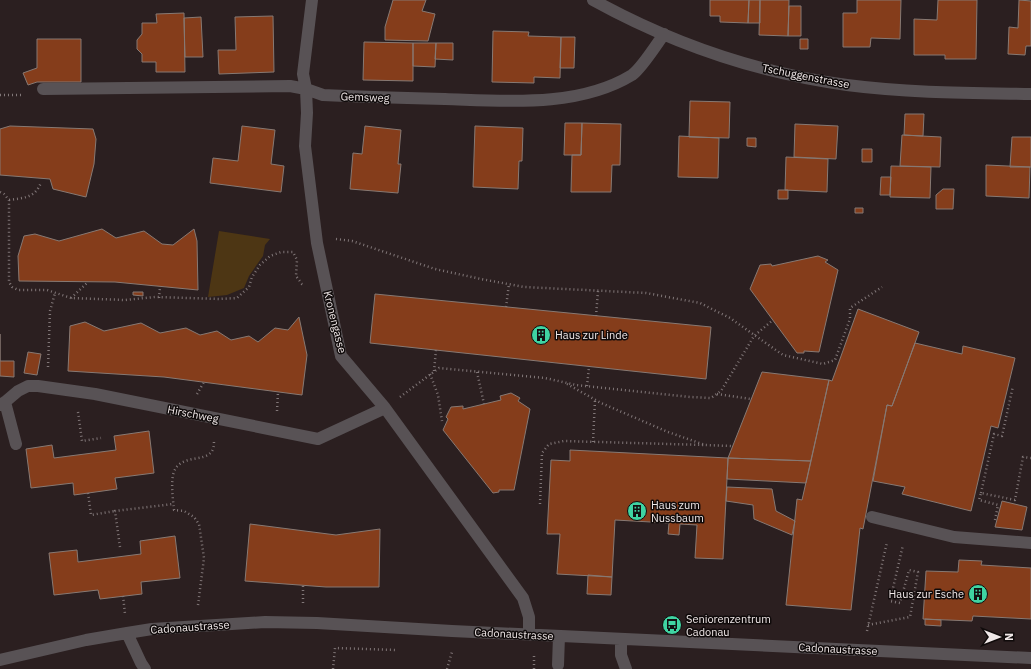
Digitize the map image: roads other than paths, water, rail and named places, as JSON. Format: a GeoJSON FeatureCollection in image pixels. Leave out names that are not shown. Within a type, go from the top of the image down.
{"type":"FeatureCollection","features":[{"type":"Feature","properties":{"kind":"street","name":"Kronengasse"},"geometry":{"type":"LineString","coordinates":[[312,0],[304,74],[306,89],[305,146],[317,243],[341,356],[385,408],[523,598],[530,617],[530,634]]}},
{"type":"Feature","properties":{"kind":"street","name":"Tschuggenstrasse"},"geometry":{"type":"LineString","coordinates":[[593,0],[664,34],[719,56],[779,72],[846,85],[904,90],[1031,94]]}},
{"type":"Feature","properties":{"kind":"street","name":"Gemsweg"},"geometry":{"type":"LineString","coordinates":[[43,89],[290,86],[306,89],[323,95],[511,102],[570,98],[598,91],[634,74],[651,54],[664,34]]}},
{"type":"Feature","properties":{"kind":"street","name":"Hirschweg"},"geometry":{"type":"LineString","coordinates":[[2,404],[18,391],[28,386],[38,386],[75,391],[318,439],[385,408]]}},
{"type":"Feature","properties":{"kind":"street"},"geometry":{"type":"LineString","coordinates":[[2,404],[16,444]]}},
{"type":"Feature","properties":{"kind":"street"},"geometry":{"type":"LineString","coordinates":[[872,517],[954,537],[1031,543]]}},
{"type":"Feature","properties":{"kind":"street","name":"Cadonaustrasse"},"geometry":{"type":"LineString","coordinates":[[0,660],[127,632],[265,622],[317,623],[452,631],[1031,658]]}},
{"type":"Feature","properties":{"kind":"street"},"geometry":{"type":"LineString","coordinates":[[127,632],[145,669]]}},
{"type":"Feature","properties":{"kind":"street"},"geometry":{"type":"LineString","coordinates":[[558,665],[559,636]]}},
{"type":"Feature","properties":{"kind":"street"},"geometry":{"type":"LineString","coordinates":[[621,639],[621,655],[626,669]]}},
{"type":"Feature","properties":{"kind":"place","name":"Haus zur Linde"},"geometry":{"type":"Point","coordinates":[541,335]}},
{"type":"Feature","properties":{"kind":"place","name":"Haus zum Nussbaum"},"geometry":{"type":"Point","coordinates":[637,511]}},
{"type":"Feature","properties":{"kind":"place","name":"Haus zur Esche"},"geometry":{"type":"Point","coordinates":[978,594]}},
{"type":"Feature","properties":{"kind":"place","name":"Seniorenzentrum Cadonau"},"geometry":{"type":"Point","coordinates":[672,625]}}]}
